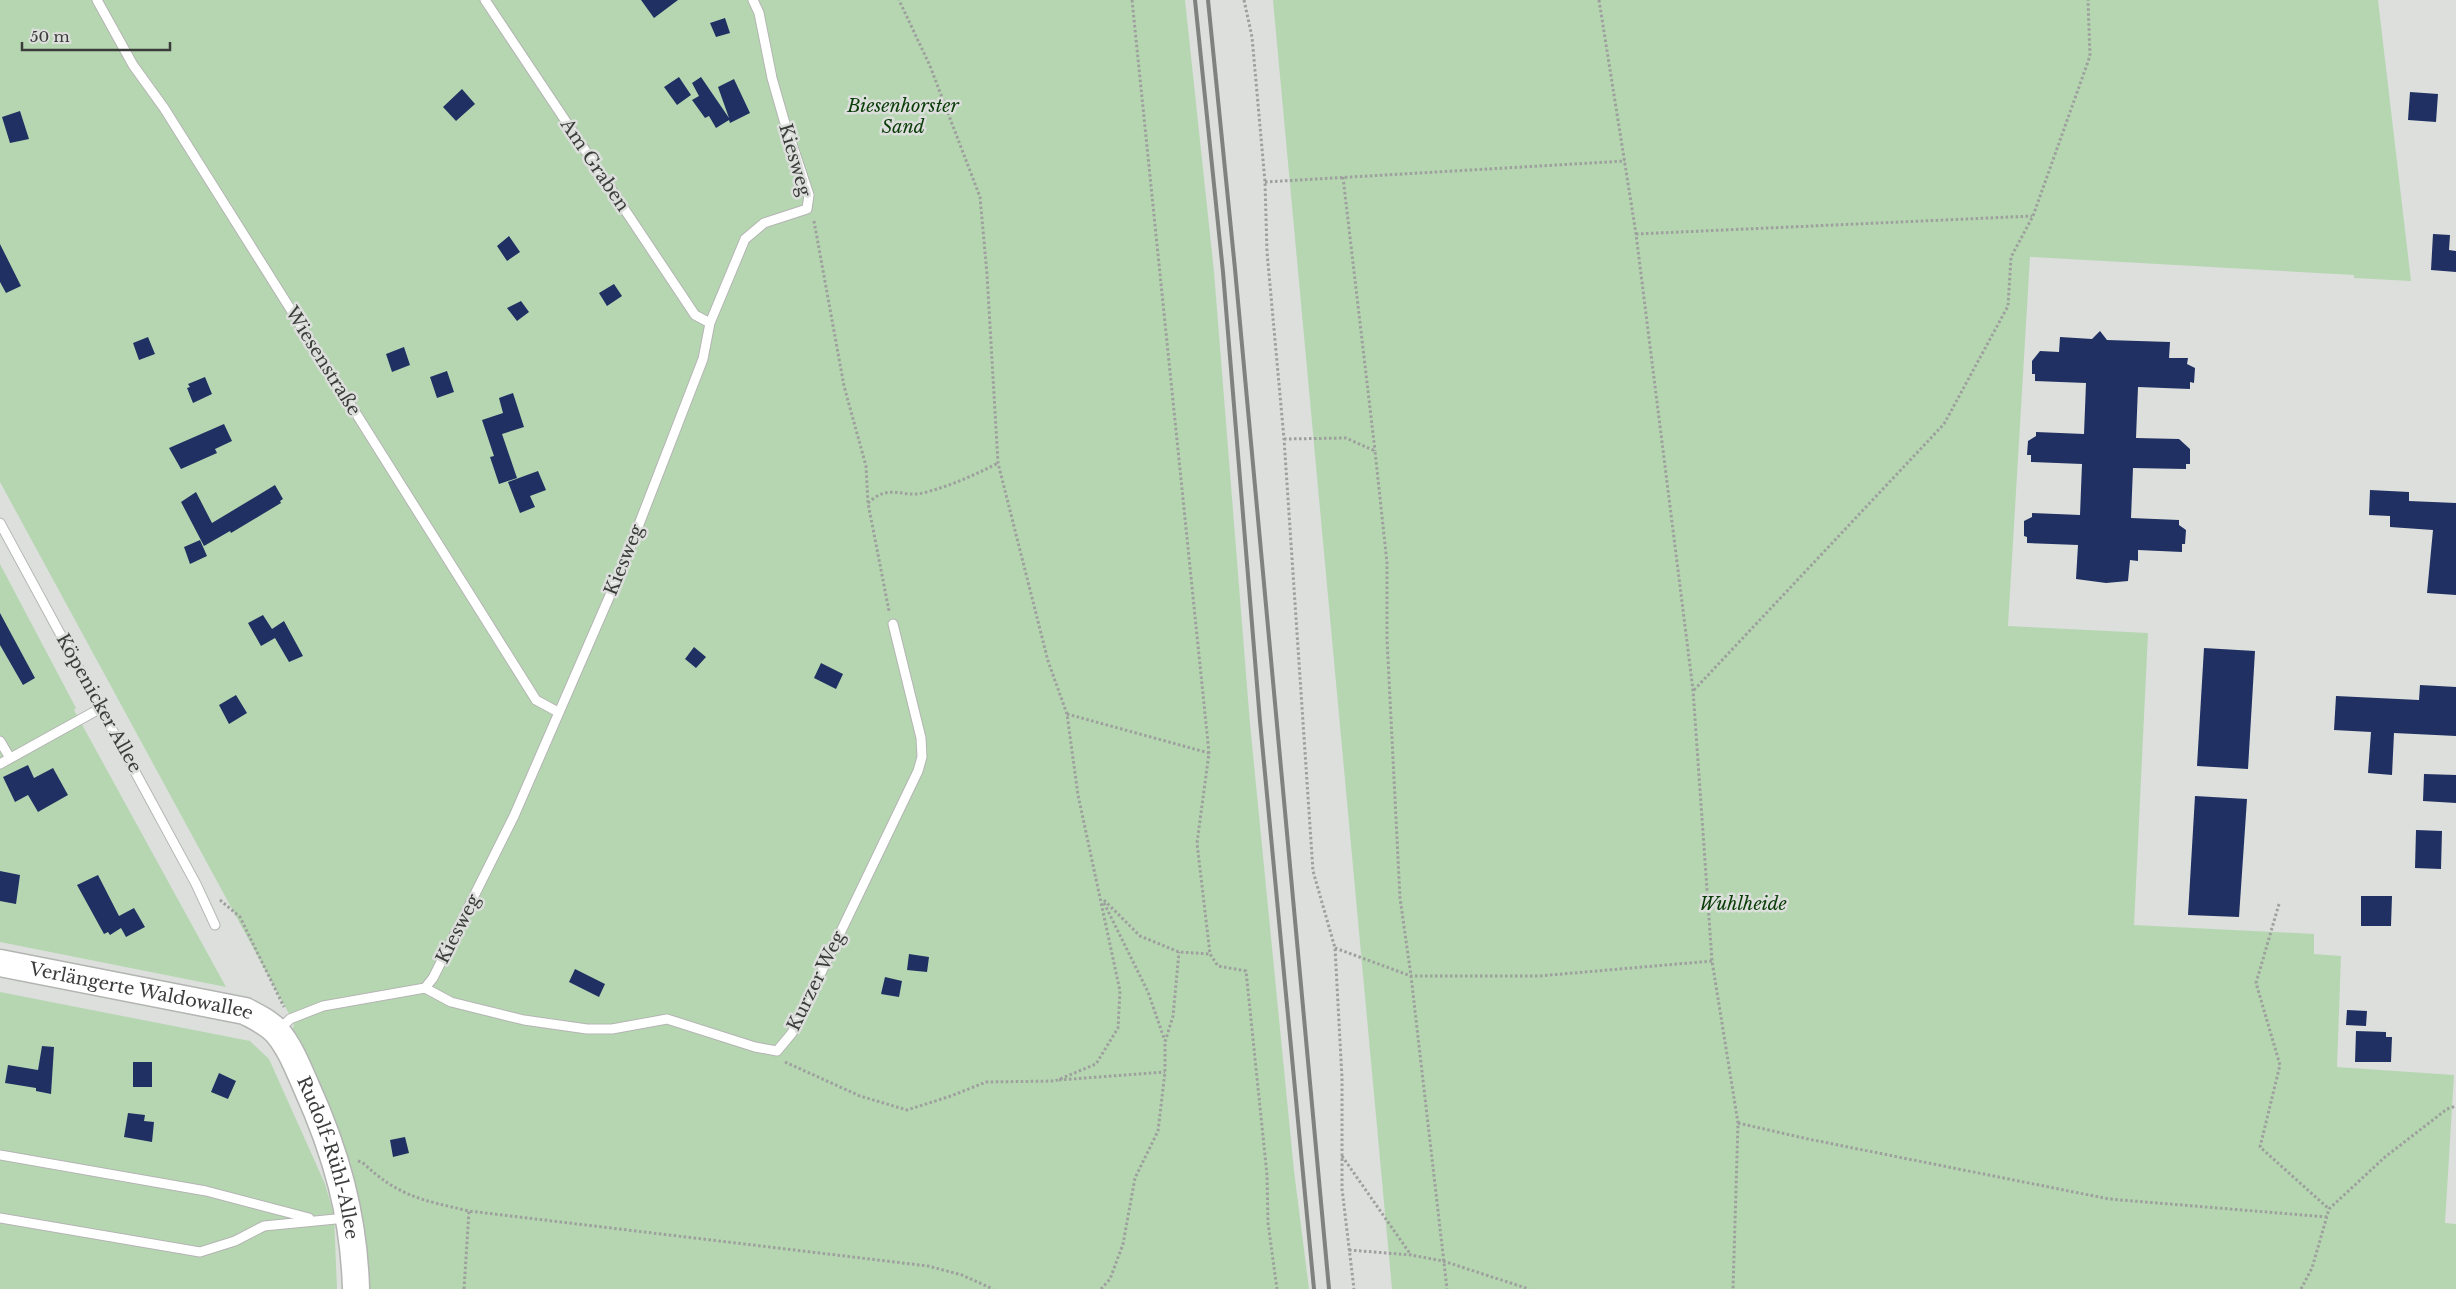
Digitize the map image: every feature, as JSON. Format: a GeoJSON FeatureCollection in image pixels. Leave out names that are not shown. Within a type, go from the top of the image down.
{"type":"FeatureCollection","features":[{"type":"Feature","properties":{"kind":"street","name":"Verlängerte Waldowallee"},"geometry":{"type":"LineString","coordinates":[[0,963],[245,1011],[262,1020],[284,1026]]}},
{"type":"Feature","properties":{"kind":"street","name":"Rudolf-Rühl-Allee"},"geometry":{"type":"LineString","coordinates":[[284,1026],[303,1081],[338,1166],[350,1217],[355,1258],[356,1289]]}},
{"type":"Feature","properties":{"kind":"lane","name":"Wiesenstraße"},"geometry":{"type":"LineString","coordinates":[[97,0],[133,65],[174,125],[474,600],[516,670],[536,700],[558,712]]}},
{"type":"Feature","properties":{"kind":"lane","name":"Am Graben"},"geometry":{"type":"LineString","coordinates":[[485,0],[695,315],[710,323]]}},
{"type":"Feature","properties":{"kind":"lane","name":"Kiesweg"},"geometry":{"type":"LineString","coordinates":[[426,988],[433,978],[514,816],[624,563],[703,359],[710,323],[745,239],[764,223],[807,210],[808,195],[772,78],[759,14],[752,0]]}},
{"type":"Feature","properties":{"kind":"lane","name":"Köpenicker Allee"},"geometry":{"type":"LineString","coordinates":[[0,523],[196,884],[215,925]]}},
{"type":"Feature","properties":{"kind":"lane","name":"Kurzer Weg"},"geometry":{"type":"LineString","coordinates":[[426,988],[451,1002],[524,1020],[587,1029],[612,1029],[667,1019],[755,1047],[777,1051],[792,1034],[918,771],[922,757],[921,738],[893,624]]}},
{"type":"Feature","properties":{"kind":"lane"},"geometry":{"type":"LineString","coordinates":[[0,764],[101,708]]}},
{"type":"Feature","properties":{"kind":"lane"},"geometry":{"type":"LineString","coordinates":[[0,742],[10,758]]}},
{"type":"Feature","properties":{"kind":"lane"},"geometry":{"type":"LineString","coordinates":[[284,1026],[323,1006],[426,988]]}},
{"type":"Feature","properties":{"kind":"lane"},"geometry":{"type":"LineString","coordinates":[[0,1155],[206,1191],[315,1220]]}},
{"type":"Feature","properties":{"kind":"lane"},"geometry":{"type":"LineString","coordinates":[[0,1218],[200,1252],[234,1241],[264,1226],[350,1217]]}},
{"type":"Feature","properties":{"kind":"path"},"geometry":{"type":"LineString","coordinates":[[899,0],[930,66],[980,197],[987,274],[998,462],[1048,661],[1067,714],[1078,795],[1102,898],[1120,991],[1118,1028],[1096,1064],[1056,1080]]}},
{"type":"Feature","properties":{"kind":"path"},"geometry":{"type":"LineString","coordinates":[[1132,0],[1209,753],[1197,843],[1210,954],[1218,966],[1246,970],[1267,1175],[1268,1223],[1277,1289]]}},
{"type":"Feature","properties":{"kind":"path"},"geometry":{"type":"LineString","coordinates":[[1244,0],[1252,37],[1265,182],[1267,252],[1284,439],[1313,871],[1335,948],[1342,1078],[1342,1189],[1354,1289]]}},
{"type":"Feature","properties":{"kind":"path"},"geometry":{"type":"LineString","coordinates":[[1599,0],[1636,234],[1693,690],[1712,961],[1738,1123],[1734,1289]]}},
{"type":"Feature","properties":{"kind":"path"},"geometry":{"type":"LineString","coordinates":[[1693,690],[1944,424],[2008,306],[2011,257],[2033,216],[2090,56],[2088,0]]}},
{"type":"Feature","properties":{"kind":"path"},"geometry":{"type":"LineString","coordinates":[[1265,182],[1625,161]]}},
{"type":"Feature","properties":{"kind":"path"},"geometry":{"type":"LineString","coordinates":[[1343,177],[1387,564],[1387,638],[1393,799],[1400,898],[1411,976],[1447,1289]]}},
{"type":"Feature","properties":{"kind":"path"},"geometry":{"type":"LineString","coordinates":[[807,210],[814,220],[844,386],[866,466],[868,503],[886,599],[893,624]]}},
{"type":"Feature","properties":{"kind":"path"},"geometry":{"type":"LineString","coordinates":[[1636,234],[2033,216]]}},
{"type":"Feature","properties":{"kind":"path"},"geometry":{"type":"LineString","coordinates":[[1284,439],[1346,438],[1375,451]]}},
{"type":"Feature","properties":{"kind":"path"},"geometry":{"type":"LineString","coordinates":[[868,503],[876,496],[885,493],[904,491],[920,494],[966,480],[998,462]]}},
{"type":"Feature","properties":{"kind":"path"},"geometry":{"type":"LineString","coordinates":[[1067,714],[1209,753]]}},
{"type":"Feature","properties":{"kind":"path"},"geometry":{"type":"LineString","coordinates":[[196,884],[224,903],[240,918],[284,1026]]}},
{"type":"Feature","properties":{"kind":"path"},"geometry":{"type":"LineString","coordinates":[[1102,898],[1140,936],[1179,952],[1210,954]]}},
{"type":"Feature","properties":{"kind":"path"},"geometry":{"type":"LineString","coordinates":[[1102,898],[1148,992],[1165,1042]]}},
{"type":"Feature","properties":{"kind":"path"},"geometry":{"type":"LineString","coordinates":[[2279,904],[2256,983],[2280,1065],[2260,1147],[2330,1209]]}},
{"type":"Feature","properties":{"kind":"path"},"geometry":{"type":"LineString","coordinates":[[1335,948],[1411,976],[1539,976],[1712,961]]}},
{"type":"Feature","properties":{"kind":"path"},"geometry":{"type":"LineString","coordinates":[[1101,1289],[1110,1279],[1123,1244],[1135,1178],[1158,1130],[1165,1072],[1165,1042],[1173,1016],[1179,952]]}},
{"type":"Feature","properties":{"kind":"path"},"geometry":{"type":"LineString","coordinates":[[755,1047],[860,1096],[907,1110],[951,1096],[986,1082],[1056,1080],[1165,1072]]}},
{"type":"Feature","properties":{"kind":"path"},"geometry":{"type":"LineString","coordinates":[[2300,1289],[2312,1268],[2330,1209],[2386,1157],[2447,1109],[2456,1106]]}},
{"type":"Feature","properties":{"kind":"path"},"geometry":{"type":"LineString","coordinates":[[1738,1123],[1818,1141],[2109,1199],[2327,1217]]}},
{"type":"Feature","properties":{"kind":"path"},"geometry":{"type":"LineString","coordinates":[[1342,1155],[1411,1255]]}},
{"type":"Feature","properties":{"kind":"path"},"geometry":{"type":"LineString","coordinates":[[338,1166],[356,1161],[362,1162],[387,1184],[410,1197],[469,1211],[928,1266],[962,1275],[993,1289]]}},
{"type":"Feature","properties":{"kind":"path"},"geometry":{"type":"LineString","coordinates":[[464,1289],[469,1211]]}},
{"type":"Feature","properties":{"kind":"path"},"geometry":{"type":"LineString","coordinates":[[1349,1250],[1411,1255],[1443,1261],[1529,1289]]}},
{"type":"Feature","properties":{"kind":"green space","name":"Biesenhorster Sand"},"geometry":{"type":"Polygon","coordinates":[[[0,0],[1185,0],[1214,272],[1250,724],[1294,1171],[1309,1289],[367,1289],[292,1035],[294,1023],[0,482],[0,0]]]}},
{"type":"Feature","properties":{"kind":"green space","name":"Wuhlheide"},"geometry":{"type":"Polygon","coordinates":[[[1273,0],[2378,0],[2411,281],[2354,278],[2354,275],[2030,257],[2008,626],[2148,633],[2134,925],[2314,934],[2314,954],[2341,956],[2337,1067],[2454,1075],[2445,1223],[2456,1224],[2456,1289],[1392,1289],[1273,0]]]}},
{"type":"Feature","properties":{"kind":"green space"},"geometry":{"type":"Polygon","coordinates":[[[0,564],[76,708],[74,710],[226,987],[0,942],[0,564]]]}},
{"type":"Feature","properties":{"kind":"green space"},"geometry":{"type":"Polygon","coordinates":[[[0,992],[250,1041],[269,1059],[325,1184],[334,1215],[337,1289],[0,1289],[0,992]]]}},
{"type":"Feature","properties":{"kind":"building"},"geometry":{"type":"Polygon","coordinates":[[[641,0],[678,0],[654,18],[641,0]]]}},
{"type":"Feature","properties":{"kind":"building"},"geometry":{"type":"Polygon","coordinates":[[[725,18],[730,33],[716,37],[710,23],[725,18]]]}},
{"type":"Feature","properties":{"kind":"building"},"geometry":{"type":"Polygon","coordinates":[[[679,77],[691,95],[677,105],[664,87],[679,77]]]}},
{"type":"Feature","properties":{"kind":"building"},"geometry":{"type":"Polygon","coordinates":[[[701,77],[729,118],[718,87],[734,79],[750,113],[730,123],[729,120],[716,128],[709,116],[705,118],[692,100],[699,96],[692,83],[701,77]]]}},
{"type":"Feature","properties":{"kind":"building"},"geometry":{"type":"Polygon","coordinates":[[[462,89],[475,104],[456,121],[443,107],[462,89]]]}},
{"type":"Feature","properties":{"kind":"building"},"geometry":{"type":"Polygon","coordinates":[[[2410,92],[2438,94],[2436,122],[2408,120],[2410,92]]]}},
{"type":"Feature","properties":{"kind":"building"},"geometry":{"type":"Polygon","coordinates":[[[20,111],[29,139],[10,143],[2,117],[20,111]]]}},
{"type":"Feature","properties":{"kind":"building"},"geometry":{"type":"Polygon","coordinates":[[[2433,234],[2450,235],[2449,250],[2456,251],[2456,272],[2431,270],[2433,234]]]}},
{"type":"Feature","properties":{"kind":"building"},"geometry":{"type":"Polygon","coordinates":[[[509,236],[520,252],[507,261],[497,246],[509,236]]]}},
{"type":"Feature","properties":{"kind":"building"},"geometry":{"type":"Polygon","coordinates":[[[0,244],[21,286],[6,293],[0,282],[0,244]]]}},
{"type":"Feature","properties":{"kind":"building"},"geometry":{"type":"Polygon","coordinates":[[[614,284],[622,296],[607,306],[599,293],[614,284]]]}},
{"type":"Feature","properties":{"kind":"building"},"geometry":{"type":"Polygon","coordinates":[[[521,301],[529,312],[517,321],[507,308],[521,301]]]}},
{"type":"Feature","properties":{"kind":"building"},"geometry":{"type":"Polygon","coordinates":[[[2100,331],[2107,340],[2170,342],[2169,358],[2188,358],[2187,364],[2195,368],[2194,383],[2190,382],[2190,389],[2138,387],[2136,438],[2179,439],[2190,449],[2190,464],[2186,464],[2186,469],[2133,468],[2131,518],[2179,520],[2179,525],[2186,530],[2185,544],[2182,544],[2182,552],[2138,550],[2138,561],[2130,560],[2128,581],[2106,583],[2076,579],[2078,545],[2027,543],[2027,537],[2024,536],[2024,521],[2032,517],[2032,513],[2080,515],[2082,464],[2031,462],[2031,455],[2027,455],[2028,441],[2036,436],[2036,432],[2084,434],[2086,383],[2035,381],[2035,374],[2032,374],[2032,361],[2040,351],[2059,352],[2060,337],[2092,339],[2100,331]]]}},
{"type":"Feature","properties":{"kind":"building"},"geometry":{"type":"Polygon","coordinates":[[[148,337],[155,354],[139,360],[133,343],[148,337]]]}},
{"type":"Feature","properties":{"kind":"building"},"geometry":{"type":"Polygon","coordinates":[[[404,347],[410,365],[392,372],[386,354],[404,347]]]}},
{"type":"Feature","properties":{"kind":"building"},"geometry":{"type":"Polygon","coordinates":[[[447,371],[454,392],[437,398],[430,377],[447,371]]]}},
{"type":"Feature","properties":{"kind":"building"},"geometry":{"type":"Polygon","coordinates":[[[205,377],[212,394],[193,403],[187,388],[190,387],[188,384],[205,377]]]}},
{"type":"Feature","properties":{"kind":"building"},"geometry":{"type":"Polygon","coordinates":[[[513,393],[524,427],[502,434],[517,478],[499,484],[490,457],[494,456],[482,420],[503,413],[499,398],[513,393]]]}},
{"type":"Feature","properties":{"kind":"building"},"geometry":{"type":"Polygon","coordinates":[[[224,424],[232,441],[215,449],[217,453],[181,469],[169,448],[224,424]]]}},
{"type":"Feature","properties":{"kind":"building"},"geometry":{"type":"Polygon","coordinates":[[[538,471],[546,490],[530,496],[535,507],[520,513],[508,482],[538,471]]]}},
{"type":"Feature","properties":{"kind":"building"},"geometry":{"type":"Polygon","coordinates":[[[275,485],[283,499],[280,501],[281,503],[231,533],[230,531],[204,546],[181,502],[196,492],[212,523],[275,485]]]}},
{"type":"Feature","properties":{"kind":"building"},"geometry":{"type":"Polygon","coordinates":[[[2370,490],[2409,492],[2409,501],[2456,503],[2456,595],[2427,593],[2433,530],[2390,527],[2390,516],[2369,515],[2370,490]]]}},
{"type":"Feature","properties":{"kind":"building"},"geometry":{"type":"Polygon","coordinates":[[[200,540],[207,556],[190,564],[184,547],[200,540]]]}},
{"type":"Feature","properties":{"kind":"building"},"geometry":{"type":"Polygon","coordinates":[[[0,613],[35,678],[23,685],[0,645],[0,613]]]}},
{"type":"Feature","properties":{"kind":"building"},"geometry":{"type":"Polygon","coordinates":[[[263,615],[272,629],[284,621],[303,656],[289,662],[275,638],[261,646],[248,623],[263,615]]]}},
{"type":"Feature","properties":{"kind":"building"},"geometry":{"type":"Polygon","coordinates":[[[694,647],[706,657],[696,668],[685,659],[694,647]]]}},
{"type":"Feature","properties":{"kind":"building"},"geometry":{"type":"Polygon","coordinates":[[[2204,648],[2255,651],[2248,769],[2197,766],[2204,648]]]}},
{"type":"Feature","properties":{"kind":"building"},"geometry":{"type":"Polygon","coordinates":[[[821,663],[843,674],[836,689],[814,678],[821,663]]]}},
{"type":"Feature","properties":{"kind":"building"},"geometry":{"type":"Polygon","coordinates":[[[2420,685],[2456,687],[2456,736],[2394,733],[2392,775],[2368,773],[2371,732],[2334,730],[2336,696],[2419,700],[2420,685]]]}},
{"type":"Feature","properties":{"kind":"building"},"geometry":{"type":"Polygon","coordinates":[[[236,695],[247,713],[229,724],[219,705],[236,695]]]}},
{"type":"Feature","properties":{"kind":"building"},"geometry":{"type":"Polygon","coordinates":[[[28,765],[34,778],[53,768],[68,795],[38,812],[28,795],[15,802],[3,777],[28,765]]]}},
{"type":"Feature","properties":{"kind":"building"},"geometry":{"type":"Polygon","coordinates":[[[2424,774],[2456,775],[2456,803],[2423,801],[2424,774]]]}},
{"type":"Feature","properties":{"kind":"building"},"geometry":{"type":"Polygon","coordinates":[[[2195,796],[2247,799],[2239,917],[2188,915],[2195,796]]]}},
{"type":"Feature","properties":{"kind":"building"},"geometry":{"type":"Polygon","coordinates":[[[2416,830],[2442,831],[2441,869],[2415,868],[2416,830]]]}},
{"type":"Feature","properties":{"kind":"building"},"geometry":{"type":"Polygon","coordinates":[[[0,871],[20,875],[16,904],[0,901],[0,871]]]}},
{"type":"Feature","properties":{"kind":"building"},"geometry":{"type":"Polygon","coordinates":[[[98,875],[119,916],[134,908],[145,927],[126,937],[121,928],[110,935],[108,932],[104,934],[77,885],[98,875]]]}},
{"type":"Feature","properties":{"kind":"building"},"geometry":{"type":"Polygon","coordinates":[[[2361,896],[2392,896],[2391,926],[2361,926],[2361,896]]]}},
{"type":"Feature","properties":{"kind":"building"},"geometry":{"type":"Polygon","coordinates":[[[909,954],[929,957],[927,972],[907,970],[909,954]]]}},
{"type":"Feature","properties":{"kind":"building"},"geometry":{"type":"Polygon","coordinates":[[[575,969],[605,984],[599,997],[569,982],[575,969]]]}},
{"type":"Feature","properties":{"kind":"building"},"geometry":{"type":"Polygon","coordinates":[[[885,977],[902,981],[899,997],[881,994],[885,977]]]}},
{"type":"Feature","properties":{"kind":"building"},"geometry":{"type":"Polygon","coordinates":[[[2347,1010],[2367,1011],[2366,1026],[2346,1025],[2347,1010]]]}},
{"type":"Feature","properties":{"kind":"building"},"geometry":{"type":"Polygon","coordinates":[[[2356,1031],[2386,1032],[2386,1037],[2392,1037],[2391,1062],[2355,1062],[2356,1031]]]}},
{"type":"Feature","properties":{"kind":"building"},"geometry":{"type":"Polygon","coordinates":[[[42,1046],[54,1047],[51,1094],[36,1091],[36,1088],[5,1083],[8,1065],[38,1070],[42,1046]]]}},
{"type":"Feature","properties":{"kind":"building"},"geometry":{"type":"Polygon","coordinates":[[[133,1062],[152,1062],[152,1087],[133,1087],[133,1062]]]}},
{"type":"Feature","properties":{"kind":"building"},"geometry":{"type":"Polygon","coordinates":[[[219,1073],[236,1081],[228,1099],[211,1092],[219,1073]]]}},
{"type":"Feature","properties":{"kind":"building"},"geometry":{"type":"Polygon","coordinates":[[[128,1113],[145,1115],[144,1121],[154,1122],[152,1142],[124,1137],[128,1113]]]}},
{"type":"Feature","properties":{"kind":"building"},"geometry":{"type":"Polygon","coordinates":[[[405,1137],[409,1153],[393,1157],[390,1140],[405,1137]]]}},
{"type":"Feature","properties":{"kind":"railway"},"geometry":{"type":"LineString","coordinates":[[1195,0],[1223,272],[1260,721],[1314,1289]]}},
{"type":"Feature","properties":{"kind":"railway"},"geometry":{"type":"LineString","coordinates":[[1208,0],[1235,269],[1329,1289]]}}]}
